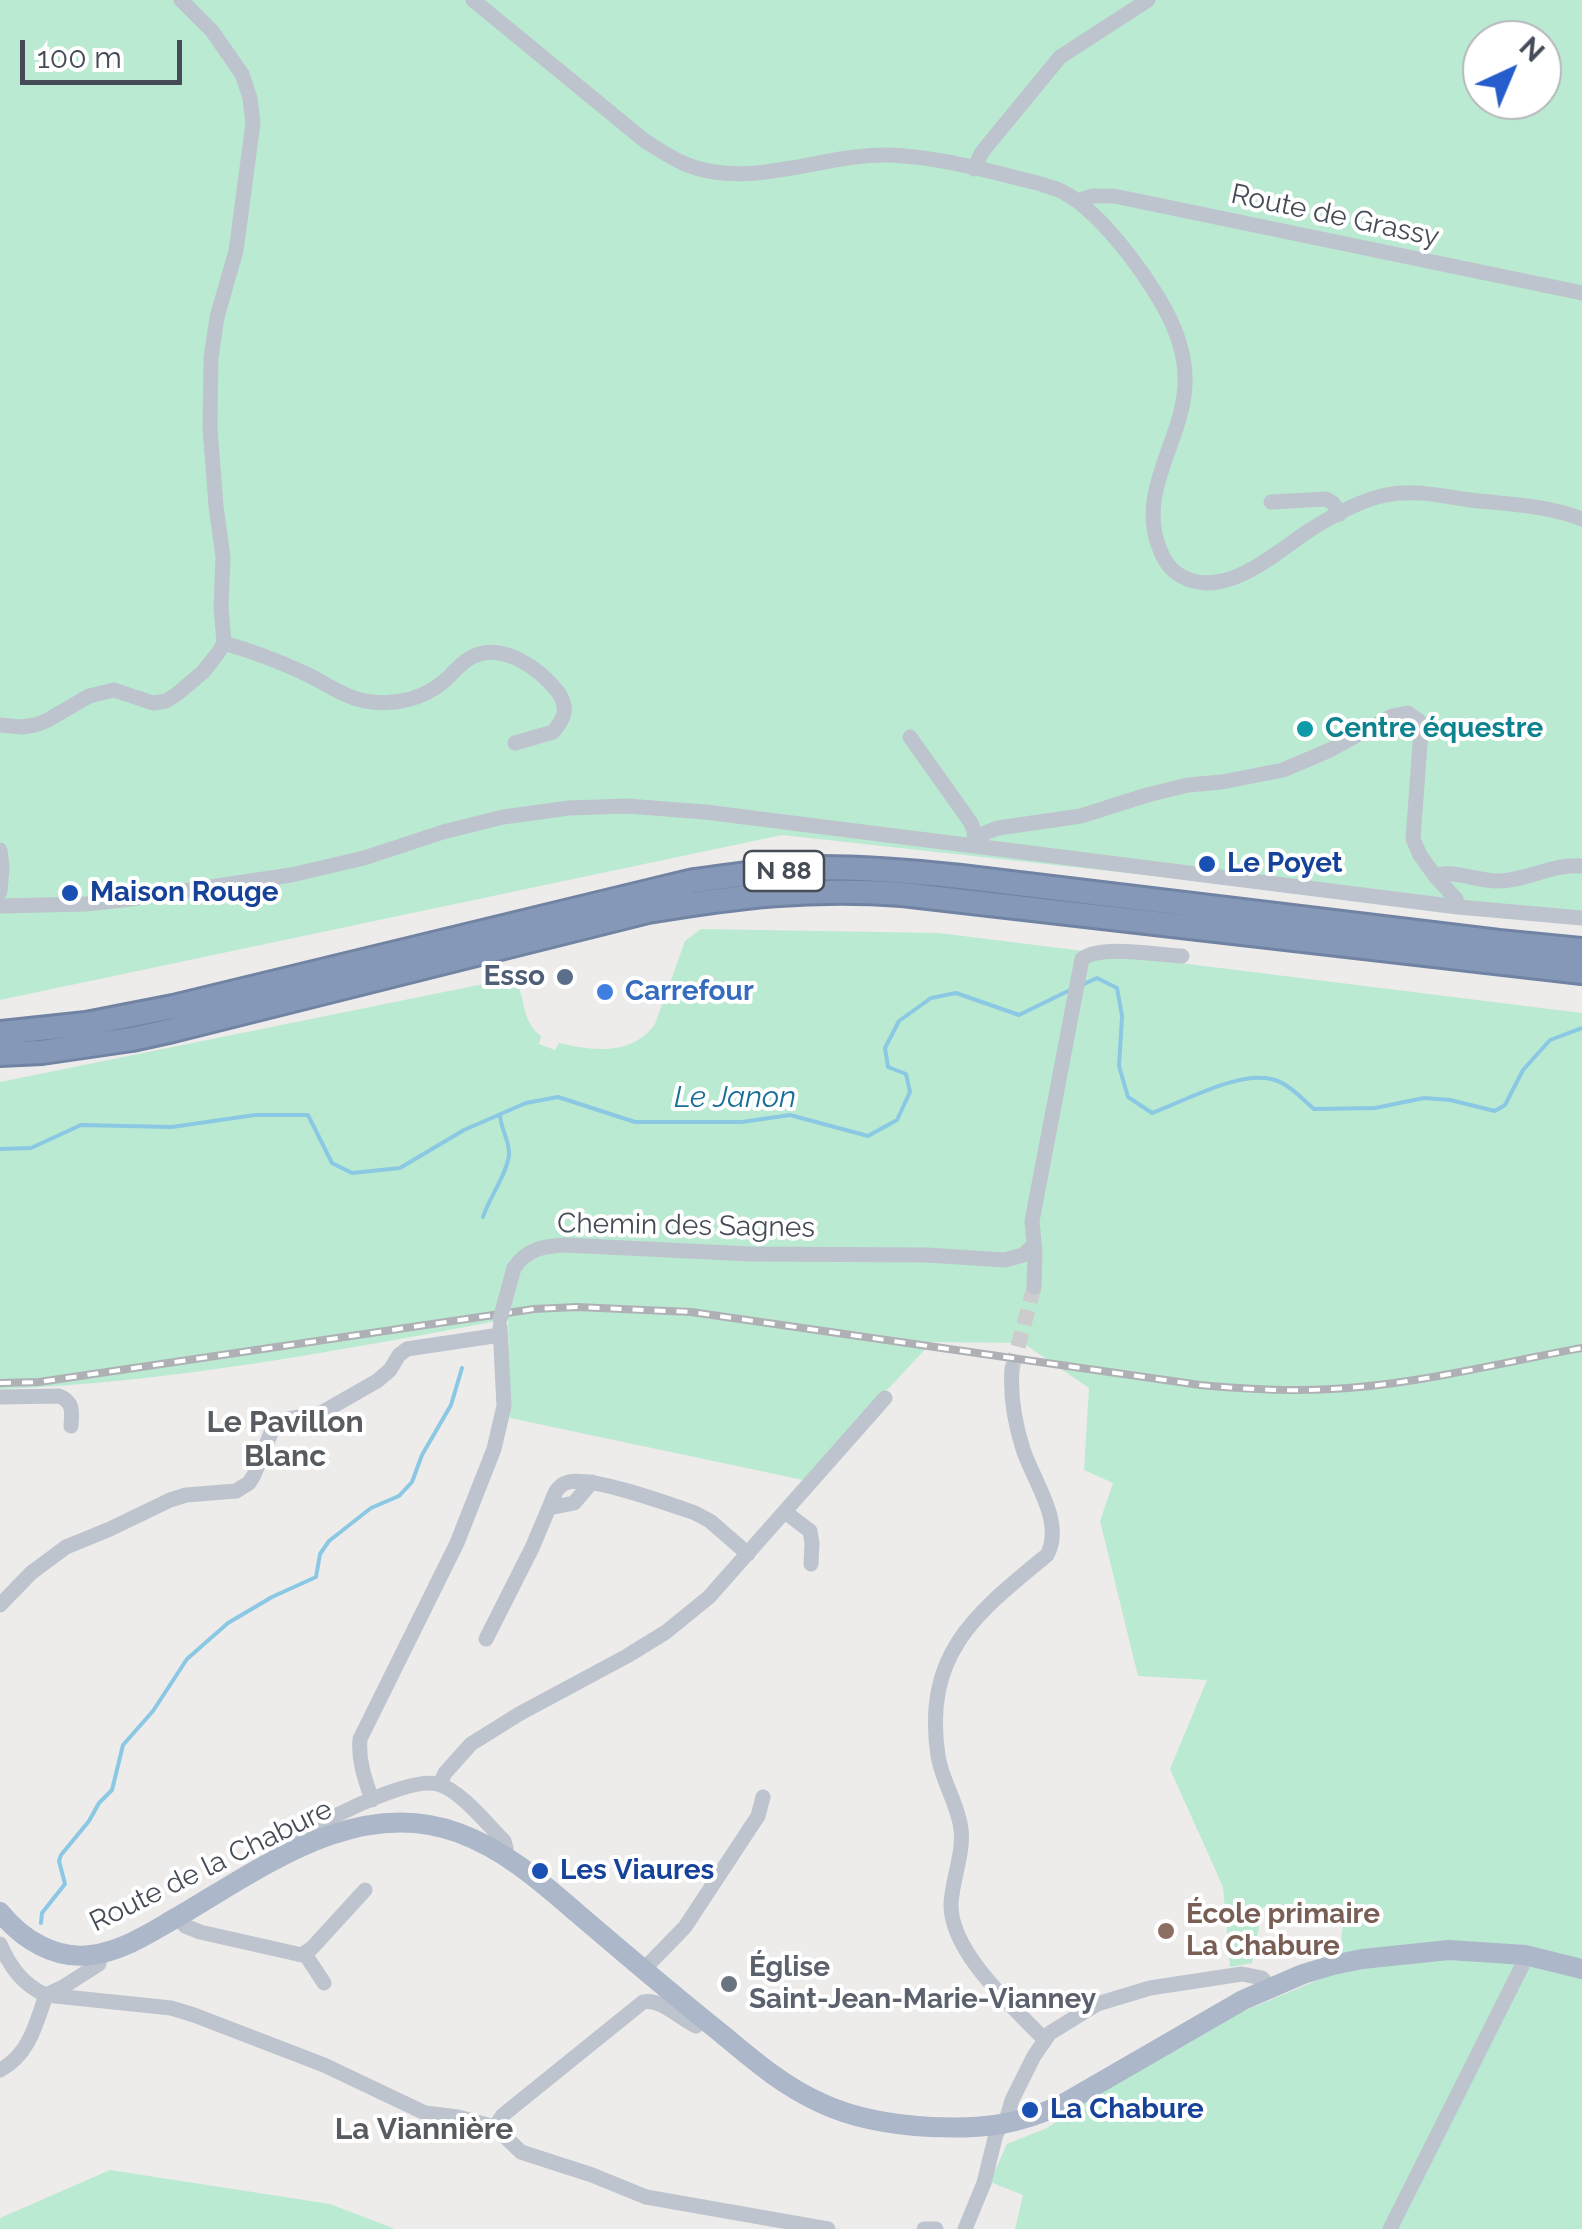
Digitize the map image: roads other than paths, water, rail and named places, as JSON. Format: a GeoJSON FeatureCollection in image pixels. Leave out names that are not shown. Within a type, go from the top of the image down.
{"type":"FeatureCollection","features":[{"type":"Feature","properties":{"kind":"highway","name":"N 88"},"geometry":{"type":"LineString","coordinates":[[0,1033],[86,1024],[173,1007],[689,882],[818,868],[960,876],[1582,950]]}},
{"type":"Feature","properties":{"kind":"highway","name":"N 88"},"geometry":{"type":"LineString","coordinates":[[0,1054],[132,1039],[648,912],[775,892],[902,894],[1582,972]]}},
{"type":"Feature","properties":{"kind":"main road","name":"Route de la Chabure"},"geometry":{"type":"LineString","coordinates":[[1,1916],[36,1944],[79,1956],[100,1954],[138,1940],[280,1858],[326,1836],[378,1822],[438,1826],[482,1842],[522,1866],[703,2020],[795,2090],[879,2122],[976,2128],[1038,2116],[1230,2008],[1303,1974],[1362,1959],[1449,1950],[1525,1956],[1582,1970]]}},
{"type":"Feature","properties":{"kind":"street"},"geometry":{"type":"LineString","coordinates":[[0,725],[35,726],[76,702],[114,690],[153,702],[166,700],[203,672],[224,642],[223,558],[210,428],[211,358],[217,317],[236,251],[253,123],[242,74],[212,31],[180,0]]}},
{"type":"Feature","properties":{"kind":"street"},"geometry":{"type":"LineString","coordinates":[[473,0],[646,141],[696,168],[738,174],[862,156],[909,156],[1041,184],[1062,191],[1077,202],[1112,235],[1149,285],[1175,329],[1183,354],[1182,406],[1153,512],[1153,532],[1168,566],[1178,574],[1199,582],[1236,577],[1316,526],[1388,494],[1545,508],[1582,519]]}},
{"type":"Feature","properties":{"kind":"street"},"geometry":{"type":"LineString","coordinates":[[974,168],[982,152],[1060,57],[1148,0]]}},
{"type":"Feature","properties":{"kind":"street","name":"Route de Grassy"},"geometry":{"type":"LineString","coordinates":[[1077,202],[1092,196],[1114,196],[1582,293]]}},
{"type":"Feature","properties":{"kind":"street"},"geometry":{"type":"LineString","coordinates":[[1271,502],[1326,499],[1340,514]]}},
{"type":"Feature","properties":{"kind":"street"},"geometry":{"type":"LineString","coordinates":[[224,642],[274,660],[354,699],[372,702],[394,702],[428,692],[472,657],[497,652],[540,674],[564,702],[566,712],[553,732],[515,744]]}},
{"type":"Feature","properties":{"kind":"street"},"geometry":{"type":"LineString","coordinates":[[976,843],[998,828],[1081,816],[1188,785],[1284,770],[1392,716],[1408,714],[1418,721],[1421,730],[1413,839],[1426,866],[1458,906]]}},
{"type":"Feature","properties":{"kind":"street"},"geometry":{"type":"LineString","coordinates":[[910,736],[971,823],[976,843]]}},
{"type":"Feature","properties":{"kind":"street"},"geometry":{"type":"LineString","coordinates":[[0,906],[123,900],[291,874],[350,862],[488,821],[570,808],[626,806],[976,843],[1458,906],[1582,918]]}},
{"type":"Feature","properties":{"kind":"street"},"geometry":{"type":"LineString","coordinates":[[0,850],[0,892]]}},
{"type":"Feature","properties":{"kind":"street"},"geometry":{"type":"LineString","coordinates":[[1435,876],[1441,873],[1480,880],[1512,880],[1564,866],[1582,866]]}},
{"type":"Feature","properties":{"kind":"street"},"geometry":{"type":"LineString","coordinates":[[1034,1287],[1032,1221],[1082,959],[1095,952],[1182,956]]}},
{"type":"Feature","properties":{"kind":"street","name":"Chemin des Sagnes"},"geometry":{"type":"LineString","coordinates":[[372,1800],[362,1770],[360,1739],[457,1543],[494,1448],[504,1406],[500,1327],[514,1268],[522,1258],[532,1251],[564,1245],[1005,1260],[1023,1255],[1034,1245]]}},
{"type":"Feature","properties":{"kind":"street"},"geometry":{"type":"LineString","coordinates":[[0,1606],[31,1573],[66,1547],[170,1500],[244,1488],[254,1475],[274,1425],[321,1413],[378,1381],[407,1349],[500,1327]]}},
{"type":"Feature","properties":{"kind":"street"},"geometry":{"type":"LineString","coordinates":[[1012,1369],[1018,1429],[1050,1515],[1052,1546],[1047,1555],[976,1618],[954,1646],[940,1690],[936,1730],[940,1767],[961,1829],[952,1920],[972,1958],[1044,2039]]}},
{"type":"Feature","properties":{"kind":"street"},"geometry":{"type":"LineString","coordinates":[[0,1397],[67,1399],[71,1404],[71,1426]]}},
{"type":"Feature","properties":{"kind":"street"},"geometry":{"type":"LineString","coordinates":[[440,1784],[462,1753],[484,1735],[666,1632],[711,1595],[885,1398]]}},
{"type":"Feature","properties":{"kind":"street"},"geometry":{"type":"LineString","coordinates":[[486,1639],[556,1491],[570,1482],[592,1482],[695,1513],[748,1554]]}},
{"type":"Feature","properties":{"kind":"street"},"geometry":{"type":"LineString","coordinates":[[785,1512],[810,1531],[811,1564]]}},
{"type":"Feature","properties":{"kind":"street"},"geometry":{"type":"LineString","coordinates":[[280,1858],[276,1852],[315,1826],[416,1784],[440,1784],[460,1797],[504,1841],[504,1854]]}},
{"type":"Feature","properties":{"kind":"street"},"geometry":{"type":"LineString","coordinates":[[644,1970],[685,1927],[758,1816],[764,1797]]}},
{"type":"Feature","properties":{"kind":"street"},"geometry":{"type":"LineString","coordinates":[[179,1916],[185,1926],[200,1932],[298,1955],[305,1954],[364,1890]]}},
{"type":"Feature","properties":{"kind":"street"},"geometry":{"type":"LineString","coordinates":[[0,1944],[18,1975],[46,1995],[171,2008],[324,2064],[425,2114],[458,2117],[495,2127],[521,2152],[646,2196],[828,2229]]}},
{"type":"Feature","properties":{"kind":"street"},"geometry":{"type":"LineString","coordinates":[[0,2070],[27,2046],[46,1995],[99,1964],[100,1954]]}},
{"type":"Feature","properties":{"kind":"street"},"geometry":{"type":"LineString","coordinates":[[305,1954],[324,1983]]}},
{"type":"Feature","properties":{"kind":"street"},"geometry":{"type":"LineString","coordinates":[[1390,2229],[1525,1956]]}},
{"type":"Feature","properties":{"kind":"street"},"geometry":{"type":"LineString","coordinates":[[966,2229],[984,2183],[996,2134],[1008,2117],[1024,2074],[1044,2039],[1097,2004],[1150,1988],[1252,1974],[1270,1988]]}},
{"type":"Feature","properties":{"kind":"street"},"geometry":{"type":"LineString","coordinates":[[495,2127],[503,2116],[642,2002],[650,2000],[696,2026],[703,2020]]}},
{"type":"Feature","properties":{"kind":"street"},"geometry":{"type":"LineString","coordinates":[[924,2229],[936,2229]]}},
{"type":"Feature","properties":{"kind":"waterway","name":"Le Janon"},"geometry":{"type":"LineString","coordinates":[[1084,984],[1097,978],[1117,988],[1122,1016],[1119,1066],[1128,1097],[1152,1113],[1230,1082],[1261,1078],[1286,1085],[1314,1109],[1375,1108],[1424,1098],[1495,1111],[1505,1105],[1523,1070],[1550,1040],[1582,1028]]}},
{"type":"Feature","properties":{"kind":"waterway","name":"Le Janon"},"geometry":{"type":"LineString","coordinates":[[0,1149],[31,1148],[81,1125],[172,1127],[255,1115],[308,1115],[332,1163],[352,1173],[400,1168],[464,1130],[526,1103],[558,1097],[635,1122],[742,1122],[790,1115],[868,1136],[897,1120],[910,1092],[906,1074],[888,1067],[885,1048],[899,1021],[931,998],[956,993],[1019,1015],[1070,990]]}},
{"type":"Feature","properties":{"kind":"waterway"},"geometry":{"type":"LineString","coordinates":[[483,1217],[509,1155],[500,1114]]}},
{"type":"Feature","properties":{"kind":"waterway"},"geometry":{"type":"LineString","coordinates":[[41,1923],[42,1913],[65,1884],[61,1855],[112,1790],[123,1745],[153,1711],[187,1659],[228,1623],[316,1577],[320,1554],[329,1541],[371,1508],[399,1496],[412,1482],[422,1455],[451,1405],[462,1368]]}},
{"type":"Feature","properties":{"kind":"tunnel"},"geometry":{"type":"LineString","coordinates":[[1012,1369],[1034,1287]]}},
{"type":"Feature","properties":{"kind":"railway"},"geometry":{"type":"LineString","coordinates":[[0,1383],[39,1382],[534,1309],[576,1307],[691,1312],[1200,1385],[1266,1390],[1394,1383],[1582,1348]]}},
{"type":"Feature","properties":{"kind":"place","name":"Centre équestre"},"geometry":{"type":"Point","coordinates":[1305,729]}},
{"type":"Feature","properties":{"kind":"place","name":"Le Poyet"},"geometry":{"type":"Point","coordinates":[1207,864]}},
{"type":"Feature","properties":{"kind":"place","name":"Maison Rouge"},"geometry":{"type":"Point","coordinates":[70,893]}},
{"type":"Feature","properties":{"kind":"place","name":"Esso"},"geometry":{"type":"Point","coordinates":[565,977]}},
{"type":"Feature","properties":{"kind":"place","name":"Carrefour"},"geometry":{"type":"Point","coordinates":[605,992]}},
{"type":"Feature","properties":{"kind":"place","name":"Les Viaures"},"geometry":{"type":"Point","coordinates":[540,1871]}},
{"type":"Feature","properties":{"kind":"place","name":"École primaire La Chabure"},"geometry":{"type":"Point","coordinates":[1166,1931]}},
{"type":"Feature","properties":{"kind":"place","name":"Église Saint-Jean-Marie-Vianney"},"geometry":{"type":"Point","coordinates":[729,1984]}},
{"type":"Feature","properties":{"kind":"place","name":"La Chabure"},"geometry":{"type":"Point","coordinates":[1030,2110]}},
{"type":"Feature","properties":{"kind":"district","name":"Le Pavillon Blanc"},"geometry":{"type":"Point","coordinates":[285,1440]}},
{"type":"Feature","properties":{"kind":"district","name":"La Viannière"},"geometry":{"type":"Point","coordinates":[424,2130]}}]}
